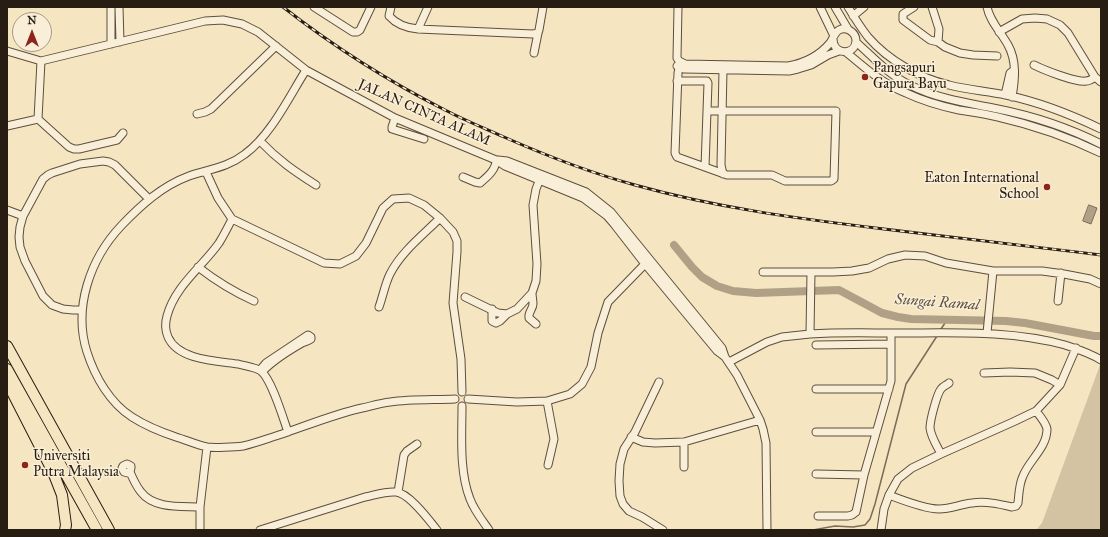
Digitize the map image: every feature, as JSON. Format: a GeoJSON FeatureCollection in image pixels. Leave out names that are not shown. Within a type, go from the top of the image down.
{"type":"FeatureCollection","features":[{"type":"Feature","properties":{"kind":"highway"},"geometry":{"type":"LineString","coordinates":[[7,346],[110,530]]}},
{"type":"Feature","properties":{"kind":"highway"},"geometry":{"type":"LineString","coordinates":[[7,369],[97,530]]}},
{"type":"Feature","properties":{"kind":"highway"},"geometry":{"type":"LineString","coordinates":[[7,382],[53,472],[62,495],[66,526],[65,530]]}},
{"type":"Feature","properties":{"kind":"highway"},"geometry":{"type":"LineString","coordinates":[[82,481],[114,530]]}},
{"type":"Feature","properties":{"kind":"street"},"geometry":{"type":"LineString","coordinates":[[110,7],[111,44]]}},
{"type":"Feature","properties":{"kind":"street"},"geometry":{"type":"LineString","coordinates":[[119,7],[120,42]]}},
{"type":"Feature","properties":{"kind":"street"},"geometry":{"type":"LineString","coordinates":[[314,7],[354,32],[360,30],[371,7]]}},
{"type":"Feature","properties":{"kind":"street"},"geometry":{"type":"LineString","coordinates":[[391,7],[389,16],[407,28],[538,33]]}},
{"type":"Feature","properties":{"kind":"street"},"geometry":{"type":"LineString","coordinates":[[418,29],[428,7]]}},
{"type":"Feature","properties":{"kind":"street"},"geometry":{"type":"LineString","coordinates":[[534,53],[543,7]]}},
{"type":"Feature","properties":{"kind":"street"},"geometry":{"type":"LineString","coordinates":[[675,7],[674,61],[675,65],[684,69],[731,65],[788,66],[797,64],[818,55],[825,49],[835,33],[841,29],[848,29]]}},
{"type":"Feature","properties":{"kind":"street"},"geometry":{"type":"LineString","coordinates":[[678,7],[677,58],[685,64],[789,72],[810,65],[828,55],[853,48],[856,42]]}},
{"type":"Feature","properties":{"kind":"street"},"geometry":{"type":"LineString","coordinates":[[820,7],[833,37],[834,46],[843,51],[885,83],[930,103],[997,116],[1037,127],[1101,153]]}},
{"type":"Feature","properties":{"kind":"street"},"geometry":{"type":"LineString","coordinates":[[834,7],[848,29],[854,34],[856,42],[891,73],[909,85],[931,94],[958,102],[999,109],[1040,120],[1079,134],[1101,144]]}},
{"type":"Feature","properties":{"kind":"street"},"geometry":{"type":"LineString","coordinates":[[848,7],[868,37],[884,53],[912,71],[947,85],[1005,95],[1038,104],[1073,115],[1101,129]]}},
{"type":"Feature","properties":{"kind":"street"},"geometry":{"type":"LineString","coordinates":[[853,16],[864,7]]}},
{"type":"Feature","properties":{"kind":"street"},"geometry":{"type":"LineString","coordinates":[[914,7],[903,14],[903,20],[930,40],[938,42],[945,47],[960,53],[997,56]]}},
{"type":"Feature","properties":{"kind":"street"},"geometry":{"type":"LineString","coordinates":[[932,7],[940,29],[938,42]]}},
{"type":"Feature","properties":{"kind":"street"},"geometry":{"type":"LineString","coordinates":[[987,7],[993,23],[1009,46],[1013,57],[1015,75],[1012,97]]}},
{"type":"Feature","properties":{"kind":"street"},"geometry":{"type":"LineString","coordinates":[[999,32],[1022,19],[1047,19],[1060,25],[1068,33],[1098,79],[1081,81],[1044,70],[1034,65]]}},
{"type":"Feature","properties":{"kind":"street","name":"JALAN CINTA ALAM"},"geometry":{"type":"LineString","coordinates":[[41,61],[205,21],[223,20],[242,24],[258,32],[306,70],[395,118],[496,160],[505,166],[586,192],[611,212],[722,348],[760,420],[763,429],[766,443],[767,530]]}},
{"type":"Feature","properties":{"kind":"street"},"geometry":{"type":"LineString","coordinates":[[197,114],[211,109],[276,46]]}},
{"type":"Feature","properties":{"kind":"street"},"geometry":{"type":"LineString","coordinates":[[7,51],[41,61],[38,119]]}},
{"type":"Feature","properties":{"kind":"street"},"geometry":{"type":"LineString","coordinates":[[721,67],[723,174]]}},
{"type":"Feature","properties":{"kind":"street"},"geometry":{"type":"LineString","coordinates":[[679,68],[676,156],[723,174],[772,175],[786,181],[834,180],[836,111],[707,111]]}},
{"type":"Feature","properties":{"kind":"street"},"geometry":{"type":"LineString","coordinates":[[306,70],[267,133],[260,141],[244,155],[227,165],[189,176],[156,194],[121,226],[106,245],[94,266],[86,286],[82,310],[82,328],[85,346],[91,365],[101,384],[114,402],[131,417],[155,430],[207,447],[244,446],[360,408],[390,402],[455,399]]}},
{"type":"Feature","properties":{"kind":"street"},"geometry":{"type":"LineString","coordinates":[[1005,95],[1010,74],[1014,70]]}},
{"type":"Feature","properties":{"kind":"street"},"geometry":{"type":"LineString","coordinates":[[678,81],[707,81],[705,167]]}},
{"type":"Feature","properties":{"kind":"street"},"geometry":{"type":"LineString","coordinates":[[395,118],[392,129],[424,139]]}},
{"type":"Feature","properties":{"kind":"street"},"geometry":{"type":"LineString","coordinates":[[7,126],[38,119]]}},
{"type":"Feature","properties":{"kind":"street"},"geometry":{"type":"LineString","coordinates":[[38,119],[69,147],[74,149],[117,140],[123,133]]}},
{"type":"Feature","properties":{"kind":"street"},"geometry":{"type":"LineString","coordinates":[[260,141],[292,170],[316,185]]}},
{"type":"Feature","properties":{"kind":"street"},"geometry":{"type":"LineString","coordinates":[[463,176],[480,183],[494,168],[496,160]]}},
{"type":"Feature","properties":{"kind":"street"},"geometry":{"type":"LineString","coordinates":[[82,310],[63,309],[52,305],[43,296],[25,261],[20,247],[20,226],[23,216],[43,180],[52,173],[80,164],[103,161],[110,162],[115,165],[149,199]]}},
{"type":"Feature","properties":{"kind":"street"},"geometry":{"type":"LineString","coordinates":[[206,172],[218,198],[232,219],[324,263],[340,264],[356,256],[366,244],[383,208],[393,199],[409,198],[424,205],[440,218],[453,232],[457,241],[453,303],[462,359],[462,392]]}},
{"type":"Feature","properties":{"kind":"street"},"geometry":{"type":"LineString","coordinates":[[536,324],[529,318],[528,313],[533,303],[532,292],[536,281],[537,264],[533,205],[536,189],[541,177]]}},
{"type":"Feature","properties":{"kind":"street","name":"JALAN CINTA ALAM"},"geometry":{"type":"LineString","coordinates":[[541,177],[589,201],[610,220],[717,351],[727,359]]}},
{"type":"Feature","properties":{"kind":"street"},"geometry":{"type":"LineString","coordinates":[[7,210],[23,216]]}},
{"type":"Feature","properties":{"kind":"street"},"geometry":{"type":"LineString","coordinates":[[379,307],[390,274],[413,244],[440,218]]}},
{"type":"Feature","properties":{"kind":"street"},"geometry":{"type":"LineString","coordinates":[[232,219],[219,243],[182,286],[166,317],[165,331],[170,342],[181,351],[195,357],[243,365],[261,371],[266,376],[271,386],[288,432]]}},
{"type":"Feature","properties":{"kind":"street"},"geometry":{"type":"LineString","coordinates":[[764,272],[810,273],[852,271],[869,268],[888,259],[905,255],[925,256],[946,263],[993,271],[1061,273],[1090,279],[1101,284]]}},
{"type":"Feature","properties":{"kind":"street"},"geometry":{"type":"LineString","coordinates":[[468,399],[517,402],[547,401],[570,394],[582,384],[591,367],[598,333],[608,302],[645,264]]}},
{"type":"Feature","properties":{"kind":"street"},"geometry":{"type":"LineString","coordinates":[[198,268],[217,282],[254,301]]}},
{"type":"Feature","properties":{"kind":"street"},"geometry":{"type":"LineString","coordinates":[[987,334],[993,271]]}},
{"type":"Feature","properties":{"kind":"street"},"geometry":{"type":"LineString","coordinates":[[810,273],[810,334]]}},
{"type":"Feature","properties":{"kind":"street"},"geometry":{"type":"LineString","coordinates":[[1058,301],[1061,273]]}},
{"type":"Feature","properties":{"kind":"street"},"geometry":{"type":"LineString","coordinates":[[465,297],[498,313],[507,314],[517,309],[532,292]]}},
{"type":"Feature","properties":{"kind":"street"},"geometry":{"type":"LineString","coordinates":[[727,359],[782,337],[810,334],[936,332],[987,334],[1040,339],[1076,348],[1101,360]]}},
{"type":"Feature","properties":{"kind":"street"},"geometry":{"type":"LineString","coordinates":[[818,516],[852,515],[856,512],[864,475],[891,381],[891,333]]}},
{"type":"Feature","properties":{"kind":"street"},"geometry":{"type":"LineString","coordinates":[[308,335],[311,337],[309,341],[304,342],[284,354],[261,371],[266,363],[306,336],[308,335]]}},
{"type":"Feature","properties":{"kind":"street"},"geometry":{"type":"LineString","coordinates":[[816,345],[891,344]]}},
{"type":"Feature","properties":{"kind":"street"},"geometry":{"type":"LineString","coordinates":[[881,530],[884,509],[889,495],[898,479],[912,468],[1036,411],[1060,385],[1076,348]]}},
{"type":"Feature","properties":{"kind":"street"},"geometry":{"type":"LineString","coordinates":[[984,373],[1035,373],[1060,385]]}},
{"type":"Feature","properties":{"kind":"street"},"geometry":{"type":"LineString","coordinates":[[659,382],[624,450],[620,464],[619,481],[620,496],[623,504],[629,511],[664,530]]}},
{"type":"Feature","properties":{"kind":"street"},"geometry":{"type":"LineString","coordinates":[[941,454],[932,436],[930,428],[931,418],[938,395],[942,388],[949,383]]}},
{"type":"Feature","properties":{"kind":"street"},"geometry":{"type":"LineString","coordinates":[[816,389],[889,389]]}},
{"type":"Feature","properties":{"kind":"street"},"geometry":{"type":"LineString","coordinates":[[462,392],[458,393],[455,397],[455,401],[458,405],[462,406]]}},
{"type":"Feature","properties":{"kind":"street"},"geometry":{"type":"LineString","coordinates":[[462,392],[467,395],[468,399],[466,405],[462,406]]}},
{"type":"Feature","properties":{"kind":"street"},"geometry":{"type":"LineString","coordinates":[[547,401],[554,439],[548,465]]}},
{"type":"Feature","properties":{"kind":"street"},"geometry":{"type":"LineString","coordinates":[[462,406],[462,436],[466,486],[470,499],[489,530]]}},
{"type":"Feature","properties":{"kind":"street"},"geometry":{"type":"LineString","coordinates":[[889,495],[938,509],[972,503],[988,503],[1012,507],[1016,506],[1018,503],[1023,476],[1039,452],[1045,438],[1047,428],[1042,418],[1036,411]]}},
{"type":"Feature","properties":{"kind":"street"},"geometry":{"type":"LineString","coordinates":[[632,437],[643,442],[684,442],[760,420]]}},
{"type":"Feature","properties":{"kind":"street"},"geometry":{"type":"LineString","coordinates":[[816,432],[876,432]]}},
{"type":"Feature","properties":{"kind":"street"},"geometry":{"type":"LineString","coordinates":[[684,442],[684,467]]}},
{"type":"Feature","properties":{"kind":"street"},"geometry":{"type":"LineString","coordinates":[[398,492],[404,455],[417,444]]}},
{"type":"Feature","properties":{"kind":"street"},"geometry":{"type":"LineString","coordinates":[[200,530],[200,507],[207,447]]}},
{"type":"Feature","properties":{"kind":"street"},"geometry":{"type":"LineString","coordinates":[[130,472],[141,492],[153,502],[168,505],[200,507]]}},
{"type":"Feature","properties":{"kind":"street"},"geometry":{"type":"LineString","coordinates":[[816,474],[864,475]]}},
{"type":"Feature","properties":{"kind":"street"},"geometry":{"type":"LineString","coordinates":[[260,530],[365,497],[381,493],[398,492],[410,499],[437,530]]}},
{"type":"Feature","properties":{"kind":"shaded area"},"geometry":{"type":"Polygon","coordinates":[[[1089,205],[1097,208],[1091,224],[1083,221],[1089,205]]]}},
{"type":"Feature","properties":{"kind":"shaded area"},"geometry":{"type":"Polygon","coordinates":[[[1100,365],[1101,530],[1036,530],[1042,523],[1100,365]]]}},
{"type":"Feature","properties":{"kind":"waterway","name":"Sungai Ramal"},"geometry":{"type":"LineString","coordinates":[[674,245],[702,277],[717,286],[733,291],[756,293],[839,290],[882,313],[898,317],[911,319],[1006,321],[1101,336]]}},
{"type":"Feature","properties":{"kind":"waterway"},"geometry":{"type":"LineString","coordinates":[[941,329],[947,320]]}},
{"type":"Feature","properties":{"kind":"waterway"},"geometry":{"type":"LineString","coordinates":[[813,530],[835,526],[853,527],[865,525],[870,519],[906,384],[937,336]]}},
{"type":"Feature","properties":{"kind":"railway"},"geometry":{"type":"LineString","coordinates":[[283,7],[361,62],[445,110],[536,151],[586,170],[666,193],[759,212],[1101,255]]}},
{"type":"Feature","properties":{"kind":"place","name":"Pangsapuri Gapura Bayu"},"geometry":{"type":"Point","coordinates":[865,77]}},
{"type":"Feature","properties":{"kind":"place","name":"Eaton International School"},"geometry":{"type":"Point","coordinates":[1047,187]}},
{"type":"Feature","properties":{"kind":"place","name":"Universiti Putra Malaysia"},"geometry":{"type":"Point","coordinates":[25,465]}}]}
